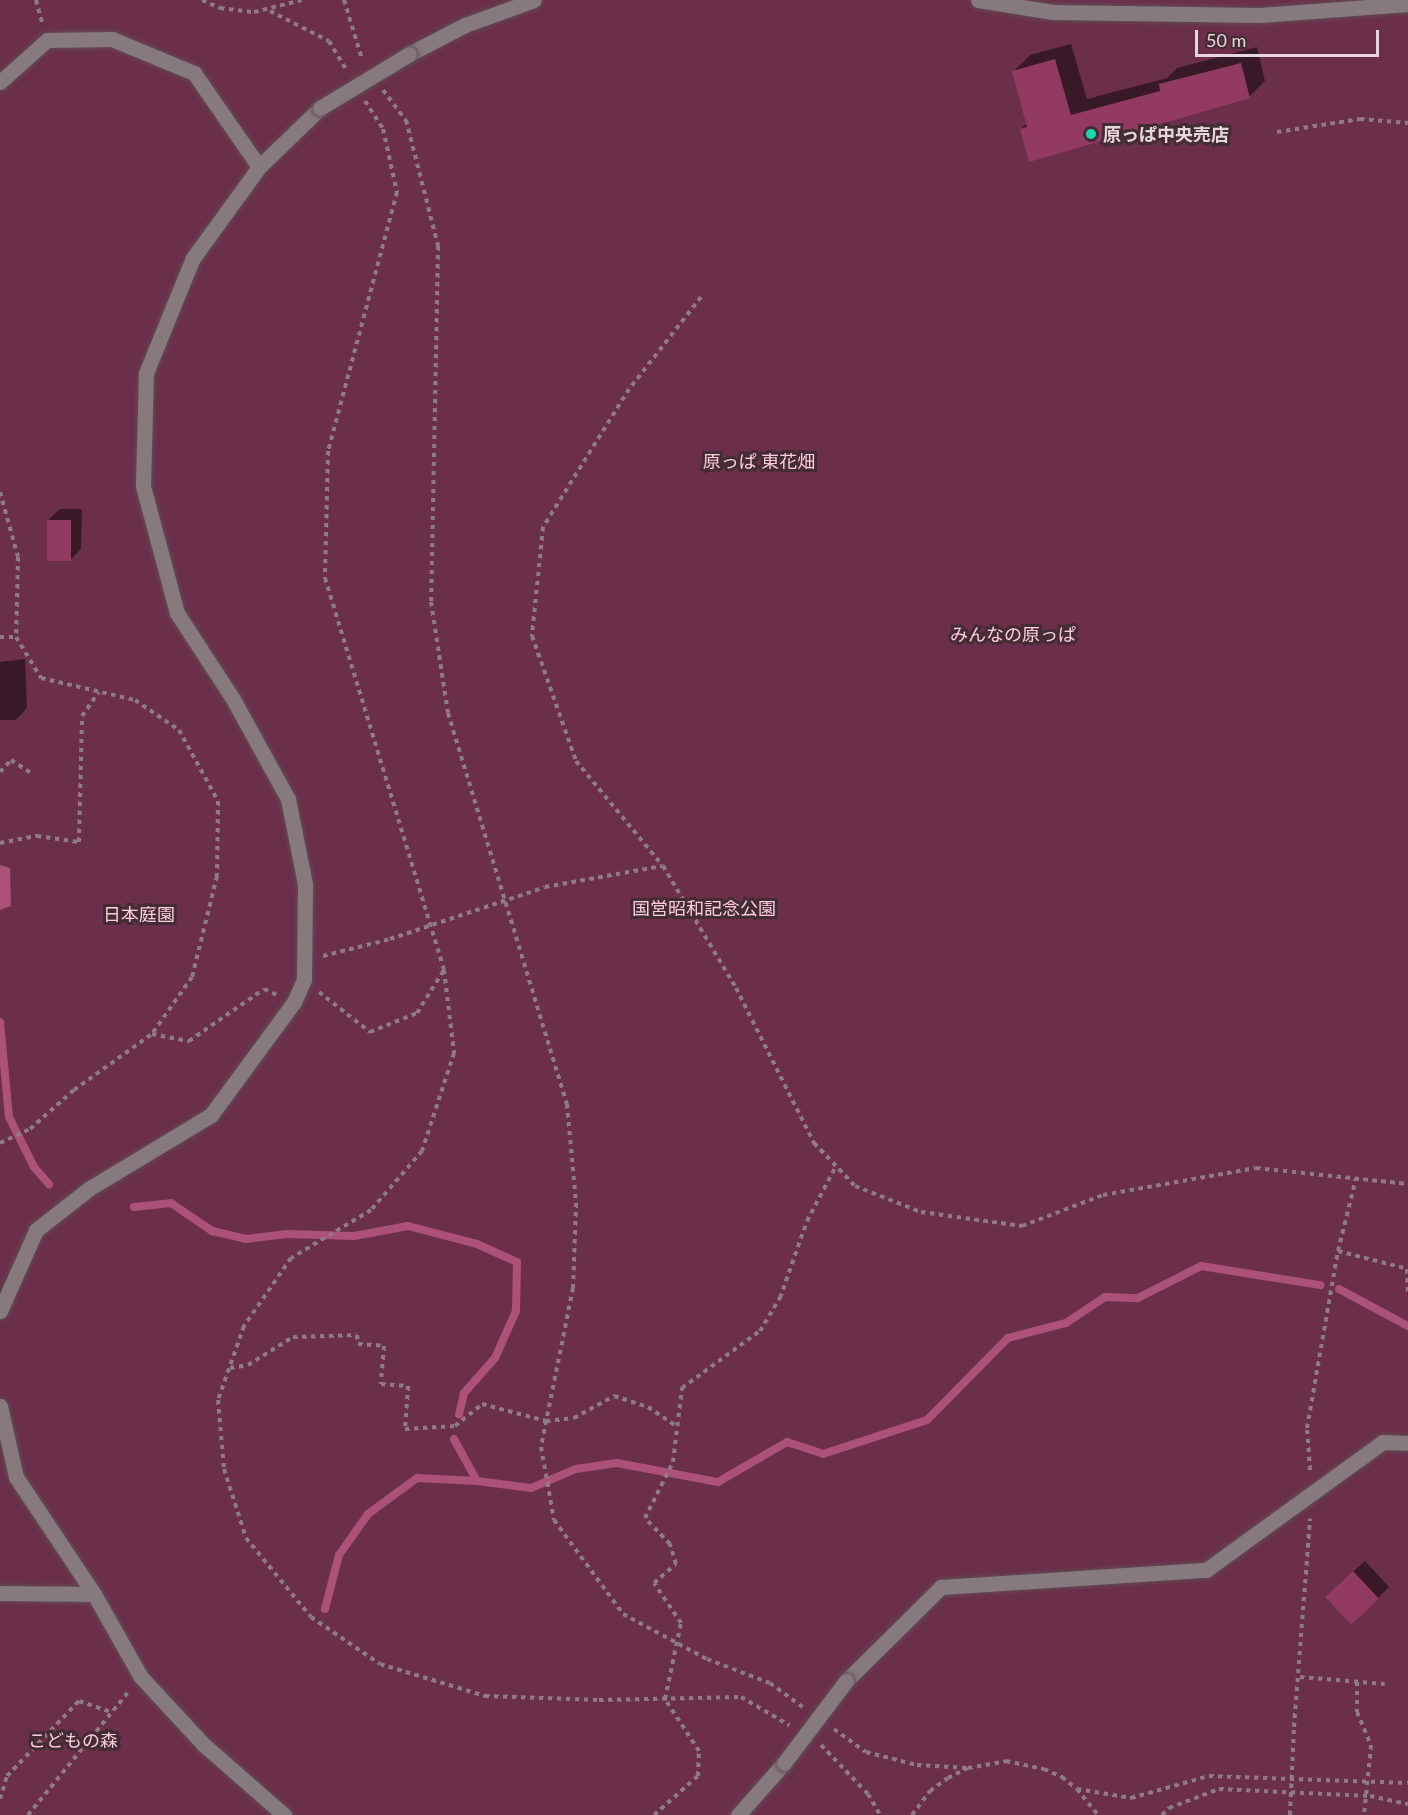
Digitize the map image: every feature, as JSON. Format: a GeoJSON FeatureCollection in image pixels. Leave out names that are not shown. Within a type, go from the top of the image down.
{"type":"FeatureCollection","features":[{"type":"Feature","properties":{"kind":"street"},"geometry":{"type":"LineString","coordinates":[[0,1311],[36,1230],[90,1188],[211,1115],[294,1002],[304,980],[307,960],[305,884],[288,799],[233,699],[177,613],[143,486],[146,373],[193,258],[259,167],[320,108],[410,54],[465,26],[534,0]]}},
{"type":"Feature","properties":{"kind":"street"},"geometry":{"type":"LineString","coordinates":[[978,0],[1053,12],[1260,15],[1408,4]]}},
{"type":"Feature","properties":{"kind":"street"},"geometry":{"type":"LineString","coordinates":[[0,82],[47,40],[111,39],[194,73],[259,167]]}},
{"type":"Feature","properties":{"kind":"street"},"geometry":{"type":"LineString","coordinates":[[0,1406],[16,1477],[94,1594],[141,1677],[203,1744],[284,1815]]}},
{"type":"Feature","properties":{"kind":"street"},"geometry":{"type":"LineString","coordinates":[[738,1815],[784,1763],[846,1682],[941,1587],[1206,1570],[1312,1491],[1383,1442],[1408,1443]]}},
{"type":"Feature","properties":{"kind":"street"},"geometry":{"type":"LineString","coordinates":[[0,1593],[94,1594]]}},
{"type":"Feature","properties":{"kind":"path"},"geometry":{"type":"LineString","coordinates":[[202,0],[237,11],[270,11],[302,0]]}},
{"type":"Feature","properties":{"kind":"path"},"geometry":{"type":"LineString","coordinates":[[344,0],[344,8],[365,66]]}},
{"type":"Feature","properties":{"kind":"path"},"geometry":{"type":"LineString","coordinates":[[270,11],[329,41],[353,80]]}},
{"type":"Feature","properties":{"kind":"path"},"geometry":{"type":"LineString","coordinates":[[379,84],[406,120],[438,246],[430,602],[448,713],[567,1104],[576,1203],[573,1288],[541,1447],[554,1520],[623,1614],[679,1644],[770,1683],[809,1711]]}},
{"type":"Feature","properties":{"kind":"path"},"geometry":{"type":"LineString","coordinates":[[359,90],[383,129],[397,192],[328,451],[325,578],[444,970],[454,1053],[422,1151],[371,1210],[291,1258],[244,1326],[218,1400],[224,1469],[246,1538],[311,1617],[380,1664],[485,1696],[665,1699],[741,1697],[799,1730]]}},
{"type":"Feature","properties":{"kind":"path"},"geometry":{"type":"LineString","coordinates":[[1277,132],[1360,119],[1408,123]]}},
{"type":"Feature","properties":{"kind":"path"},"geometry":{"type":"LineString","coordinates":[[701,297],[629,389],[543,527],[532,636],[576,761],[663,866],[736,988],[814,1143],[855,1186],[921,1212],[1022,1226],[1103,1195],[1256,1168],[1408,1184]]}},
{"type":"Feature","properties":{"kind":"path"},"geometry":{"type":"LineString","coordinates":[[0,492],[18,556],[15,638],[41,678],[135,700],[179,730],[218,801],[217,876],[192,977],[152,1034],[74,1090],[30,1129],[2,1142]]}},
{"type":"Feature","properties":{"kind":"path"},"geometry":{"type":"LineString","coordinates":[[0,637],[15,638]]}},
{"type":"Feature","properties":{"kind":"path"},"geometry":{"type":"LineString","coordinates":[[0,843],[37,836],[79,842],[82,716],[99,692]]}},
{"type":"Feature","properties":{"kind":"path"},"geometry":{"type":"LineString","coordinates":[[0,772],[11,760],[34,775]]}},
{"type":"Feature","properties":{"kind":"path"},"geometry":{"type":"LineString","coordinates":[[307,960],[390,939],[545,887],[663,866]]}},
{"type":"Feature","properties":{"kind":"path"},"geometry":{"type":"LineString","coordinates":[[304,980],[370,1032],[417,1013],[444,970]]}},
{"type":"Feature","properties":{"kind":"path"},"geometry":{"type":"LineString","coordinates":[[152,1034],[189,1041],[264,989],[294,1002]]}},
{"type":"Feature","properties":{"kind":"path"},"geometry":{"type":"LineString","coordinates":[[654,1815],[698,1776],[699,1751],[665,1699],[679,1644],[681,1623],[654,1583],[676,1564],[670,1544],[645,1518],[674,1462],[675,1425],[682,1388],[760,1331],[780,1298],[807,1221],[836,1166]]}},
{"type":"Feature","properties":{"kind":"path"},"geometry":{"type":"LineString","coordinates":[[1290,1815],[1294,1727],[1300,1677],[1312,1491],[1307,1428],[1338,1251],[1356,1178]]}},
{"type":"Feature","properties":{"kind":"path"},"geometry":{"type":"LineString","coordinates":[[1338,1251],[1407,1269],[1408,1294]]}},
{"type":"Feature","properties":{"kind":"path"},"geometry":{"type":"LineString","coordinates":[[230,1368],[248,1365],[293,1337],[357,1335],[358,1344],[384,1346],[381,1384],[408,1386],[405,1429],[456,1426],[482,1404],[546,1421],[574,1418],[614,1396],[648,1407],[675,1425]]}},
{"type":"Feature","properties":{"kind":"path"},"geometry":{"type":"LineString","coordinates":[[28,1815],[141,1677]]}},
{"type":"Feature","properties":{"kind":"path"},"geometry":{"type":"LineString","coordinates":[[1300,1677],[1385,1684]]}},
{"type":"Feature","properties":{"kind":"path"},"geometry":{"type":"LineString","coordinates":[[1358,1682],[1357,1712],[1371,1745],[1365,1781],[1364,1815]]}},
{"type":"Feature","properties":{"kind":"path"},"geometry":{"type":"LineString","coordinates":[[0,1799],[7,1776],[79,1701],[111,1712]]}},
{"type":"Feature","properties":{"kind":"path"},"geometry":{"type":"LineString","coordinates":[[828,1725],[867,1752],[917,1765],[968,1768],[996,1762],[1025,1763],[1053,1773],[1077,1789],[1098,1815]]}},
{"type":"Feature","properties":{"kind":"path"},"geometry":{"type":"LineString","coordinates":[[818,1741],[868,1794],[880,1815]]}},
{"type":"Feature","properties":{"kind":"path"},"geometry":{"type":"LineString","coordinates":[[912,1815],[930,1791],[968,1768]]}},
{"type":"Feature","properties":{"kind":"path"},"geometry":{"type":"LineString","coordinates":[[1077,1789],[1131,1798],[1209,1776],[1408,1783]]}},
{"type":"Feature","properties":{"kind":"path"},"geometry":{"type":"LineString","coordinates":[[1162,1815],[1169,1808],[1219,1789],[1365,1796],[1408,1804]]}},
{"type":"Feature","properties":{"kind":"green space","name":"国営昭和記念公園"},"geometry":{"type":"Polygon","coordinates":[[[0,0],[1408,0],[1408,1815],[0,1815],[0,0]]]}},
{"type":"Feature","properties":{"kind":"shaded area"},"geometry":{"type":"Polygon","coordinates":[[[0,865],[10,868],[11,906],[0,910],[0,865]]]}},
{"type":"Feature","properties":{"kind":"building"},"geometry":{"type":"Polygon","coordinates":[[[1055,59],[1071,115],[1160,91],[1159,84],[1241,63],[1250,98],[1029,162],[1020,129],[1027,127],[1012,71],[1055,59]]]}},
{"type":"Feature","properties":{"kind":"building"},"geometry":{"type":"Polygon","coordinates":[[[47,520],[71,520],[71,561],[47,561],[47,520]]]}},
{"type":"Feature","properties":{"kind":"building"},"geometry":{"type":"Polygon","coordinates":[[[1353,1571],[1379,1599],[1351,1625],[1325,1597],[1353,1571]]]}},
{"type":"Feature","properties":{"kind":"waterway"},"geometry":{"type":"LineString","coordinates":[[0,1022],[9,1117],[34,1167],[49,1184]]}},
{"type":"Feature","properties":{"kind":"waterway"},"geometry":{"type":"LineString","coordinates":[[134,1207],[171,1203],[212,1231],[246,1239],[287,1234],[354,1236],[408,1226],[477,1244],[517,1262],[516,1311],[495,1358],[464,1393],[459,1414]]}},
{"type":"Feature","properties":{"kind":"waterway"},"geometry":{"type":"LineString","coordinates":[[454,1439],[477,1481],[531,1488],[576,1469],[617,1463],[718,1482],[787,1442],[823,1454],[927,1420],[1008,1338],[1066,1323],[1105,1297],[1138,1298],[1201,1266],[1320,1285]]}},
{"type":"Feature","properties":{"kind":"waterway"},"geometry":{"type":"LineString","coordinates":[[1339,1289],[1408,1326]]}},
{"type":"Feature","properties":{"kind":"waterway"},"geometry":{"type":"LineString","coordinates":[[325,1609],[339,1555],[368,1514],[417,1478],[477,1481]]}},
{"type":"Feature","properties":{"kind":"place","name":"原っぱ中央売店"},"geometry":{"type":"Point","coordinates":[1091,134]}},
{"type":"Feature","properties":{"kind":"park label","name":"原っぱ 東花畑"},"geometry":{"type":"Point","coordinates":[759,461]}},
{"type":"Feature","properties":{"kind":"park label","name":"みんなの原っぱ"},"geometry":{"type":"Point","coordinates":[1013,634]}},
{"type":"Feature","properties":{"kind":"park label","name":"日本庭園"},"geometry":{"type":"Point","coordinates":[139,914]}},
{"type":"Feature","properties":{"kind":"park label","name":"こどもの森"},"geometry":{"type":"Point","coordinates":[73,1740]}}]}
